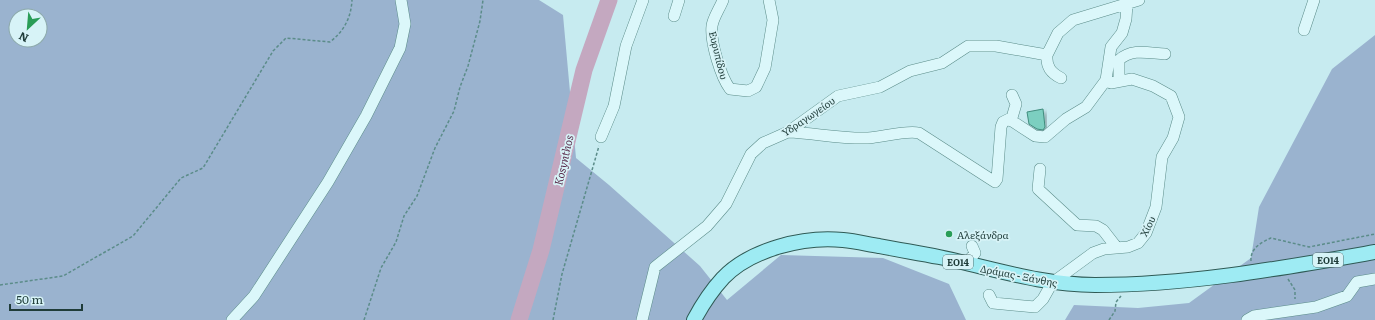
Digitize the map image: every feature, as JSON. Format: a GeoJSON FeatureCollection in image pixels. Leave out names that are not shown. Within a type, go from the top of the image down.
{"type":"FeatureCollection","features":[{"type":"Feature","properties":{"kind":"main road","name":"Δράμας - Ξάνθης"},"geometry":{"type":"LineString","coordinates":[[694,320],[704,301],[724,277],[745,261],[768,251],[804,241],[843,240],[966,264],[1052,283],[1095,285],[1166,282],[1252,272],[1375,252]]}},
{"type":"Feature","properties":{"kind":"street"},"geometry":{"type":"LineString","coordinates":[[232,320],[254,296],[328,182],[366,116],[400,48],[405,24],[401,0]]}},
{"type":"Feature","properties":{"kind":"street"},"geometry":{"type":"LineString","coordinates":[[601,137],[614,106],[626,46],[643,0]]}},
{"type":"Feature","properties":{"kind":"street"},"geometry":{"type":"LineString","coordinates":[[674,16],[679,0]]}},
{"type":"Feature","properties":{"kind":"street","name":"Ευρυπίδου"},"geometry":{"type":"LineString","coordinates":[[723,0],[712,25],[713,39],[724,80],[730,89],[744,91],[756,87],[765,68],[773,20],[769,0]]}},
{"type":"Feature","properties":{"kind":"street"},"geometry":{"type":"LineString","coordinates":[[1061,78],[1053,74],[1048,68],[1047,55],[1058,33],[1073,20],[1139,0]]}},
{"type":"Feature","properties":{"kind":"street"},"geometry":{"type":"LineString","coordinates":[[1304,30],[1314,0]]}},
{"type":"Feature","properties":{"kind":"street"},"geometry":{"type":"LineString","coordinates":[[788,132],[867,138],[891,136],[911,131],[919,133],[993,182],[997,179],[1001,127],[1003,122],[1008,120],[1011,121],[1035,136],[1045,137],[1066,119],[1086,107],[1106,80],[1111,47],[1122,33],[1126,19],[1127,4]]}},
{"type":"Feature","properties":{"kind":"street","name":"Υδραγωγείου"},"geometry":{"type":"LineString","coordinates":[[642,320],[655,267],[707,226],[726,204],[738,177],[757,147],[788,132],[838,96],[880,87],[910,71],[942,63],[968,46],[996,46],[1047,55]]}},
{"type":"Feature","properties":{"kind":"street"},"geometry":{"type":"LineString","coordinates":[[1106,80],[1111,83],[1119,81],[1119,60],[1124,55],[1131,52],[1165,54]]}},
{"type":"Feature","properties":{"kind":"street","name":"Χίου"},"geometry":{"type":"LineString","coordinates":[[1052,283],[1093,253],[1104,248],[1128,247],[1138,243],[1146,233],[1156,207],[1162,157],[1173,138],[1180,117],[1171,96],[1145,82],[1132,79],[1119,81]]}},
{"type":"Feature","properties":{"kind":"street"},"geometry":{"type":"LineString","coordinates":[[1011,121],[1016,104],[1012,95]]}},
{"type":"Feature","properties":{"kind":"street"},"geometry":{"type":"LineString","coordinates":[[1040,169],[1038,189],[1077,224],[1096,226],[1103,230],[1117,248]]}},
{"type":"Feature","properties":{"kind":"street"},"geometry":{"type":"LineString","coordinates":[[966,264],[974,254],[972,246]]}},
{"type":"Feature","properties":{"kind":"street"},"geometry":{"type":"LineString","coordinates":[[1247,320],[1254,316],[1316,307],[1347,296],[1357,282],[1375,279]]}},
{"type":"Feature","properties":{"kind":"street"},"geometry":{"type":"LineString","coordinates":[[989,295],[993,303],[1035,307],[1043,299],[1052,283]]}},
{"type":"Feature","properties":{"kind":"path"},"geometry":{"type":"LineString","coordinates":[[0,285],[63,276],[133,236],[181,178],[204,168],[273,51],[286,38],[330,42],[340,34],[347,23],[350,15],[352,0]]}},
{"type":"Feature","properties":{"kind":"path"},"geometry":{"type":"LineString","coordinates":[[364,320],[380,268],[396,242],[404,216],[417,196],[435,148],[454,111],[480,21],[483,0]]}},
{"type":"Feature","properties":{"kind":"path"},"geometry":{"type":"LineString","coordinates":[[553,320],[564,267],[601,137]]}},
{"type":"Feature","properties":{"kind":"path"},"geometry":{"type":"LineString","coordinates":[[1252,272],[1251,258],[1258,244],[1271,238],[1309,246],[1375,234]]}},
{"type":"Feature","properties":{"kind":"path"},"geometry":{"type":"LineString","coordinates":[[1280,268],[1295,290],[1296,310]]}},
{"type":"Feature","properties":{"kind":"path"},"geometry":{"type":"LineString","coordinates":[[1109,320],[1115,311],[1116,302],[1122,294],[1119,284]]}},
{"type":"Feature","properties":{"kind":"shaded area"},"geometry":{"type":"Polygon","coordinates":[[[0,0],[539,0],[563,15],[576,158],[609,185],[700,266],[727,300],[781,255],[883,258],[949,284],[966,320],[0,320],[0,0]]]}},
{"type":"Feature","properties":{"kind":"shaded area"},"geometry":{"type":"Polygon","coordinates":[[[1375,35],[1375,320],[1065,320],[1074,305],[1138,308],[1189,303],[1251,258],[1259,207],[1332,69],[1375,35]]]}},
{"type":"Feature","properties":{"kind":"building"},"geometry":{"type":"Polygon","coordinates":[[[1043,109],[1045,127],[1043,130],[1037,129],[1029,124],[1027,112],[1043,109]]]}},
{"type":"Feature","properties":{"kind":"waterway","name":"Kosynthos"},"geometry":{"type":"LineString","coordinates":[[519,320],[541,250],[584,70],[609,0]]}},
{"type":"Feature","properties":{"kind":"place","name":"Αλεξάνδρα"},"geometry":{"type":"Point","coordinates":[949,234]}}]}
